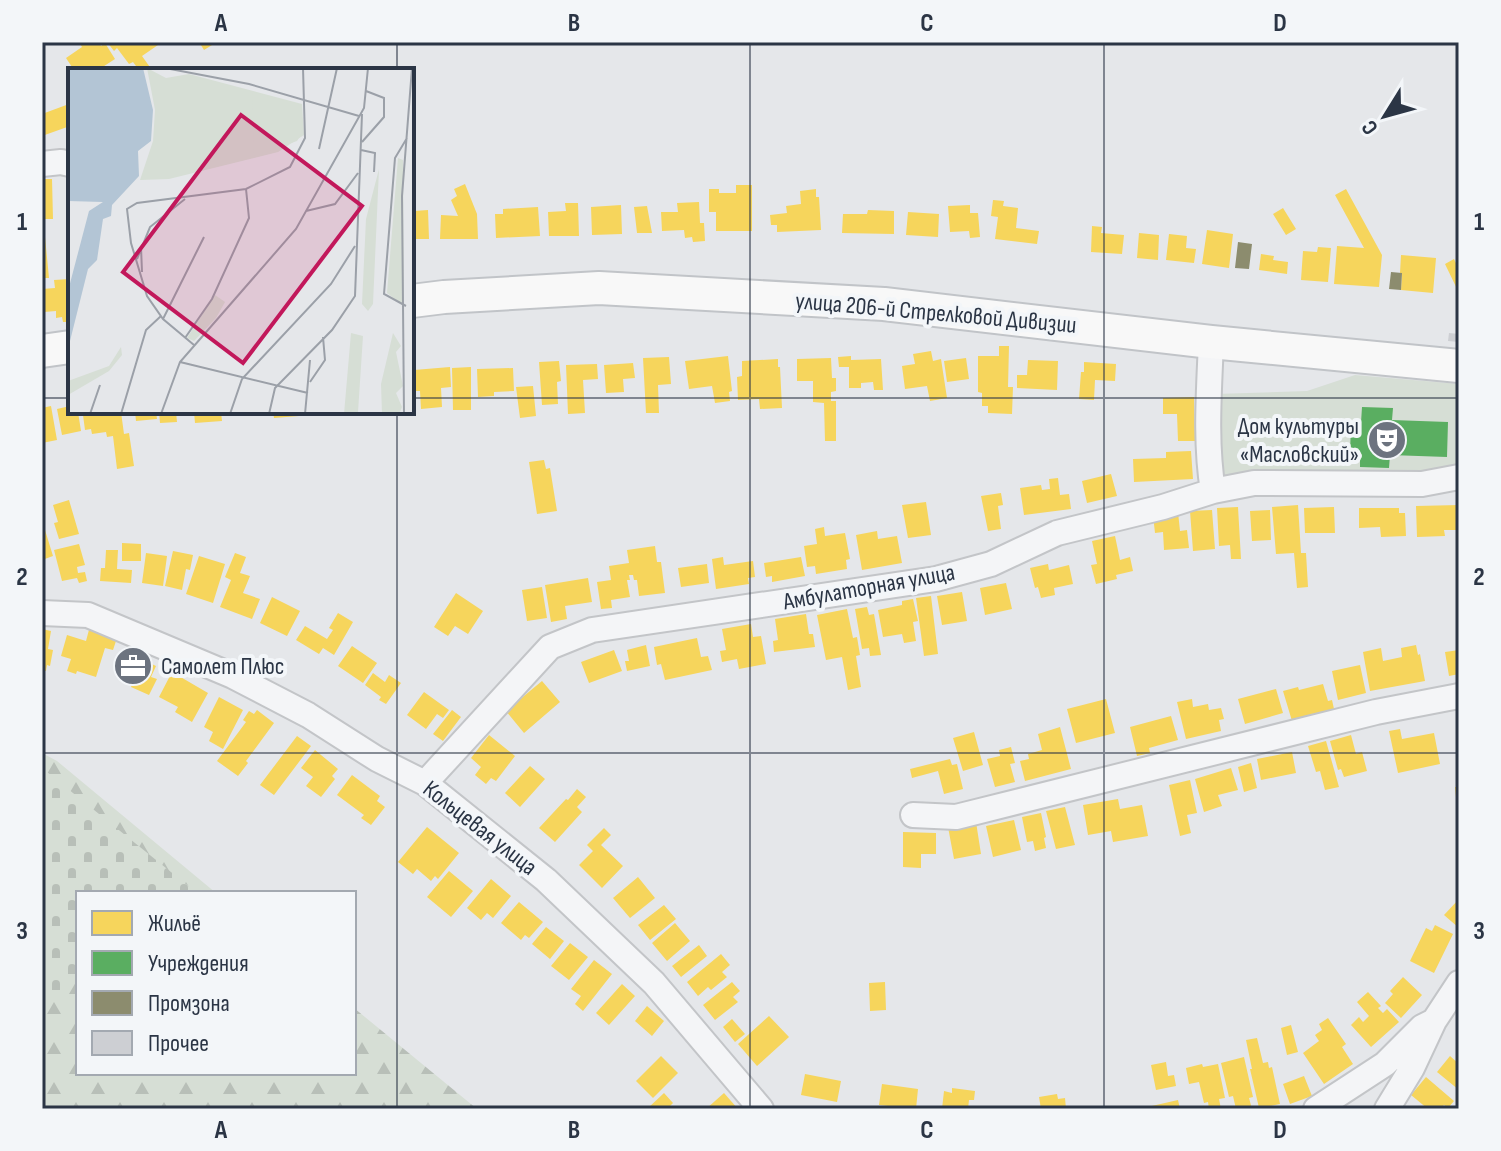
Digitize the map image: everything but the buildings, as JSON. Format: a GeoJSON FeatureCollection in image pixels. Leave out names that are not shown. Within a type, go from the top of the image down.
{"type":"FeatureCollection","features":[{"type":"Feature","properties":{"kind":"main road","name":"улица 206-й Стрелковой Дивизии"},"geometry":{"type":"LineString","coordinates":[[414,301],[599,288],[884,304],[1211,342],[1459,366]]}},
{"type":"Feature","properties":{"kind":"main road"},"geometry":{"type":"LineString","coordinates":[[42,351],[68,347]]}},
{"type":"Feature","properties":{"kind":"street"},"geometry":{"type":"LineString","coordinates":[[42,164],[68,164]]}},
{"type":"Feature","properties":{"kind":"street"},"geometry":{"type":"LineString","coordinates":[[1211,342],[1209,469],[1213,491]]}},
{"type":"Feature","properties":{"kind":"street","name":"Амбулаторная улица"},"geometry":{"type":"LineString","coordinates":[[425,783],[550,647],[592,630],[936,579],[991,564],[1057,533],[1254,483],[1422,484],[1459,477]]}},
{"type":"Feature","properties":{"kind":"street","name":"Кольцевая улица"},"geometry":{"type":"LineString","coordinates":[[42,613],[88,615],[233,676],[308,715],[377,759],[425,783],[546,880],[654,983],[761,1109]]}},
{"type":"Feature","properties":{"kind":"street"},"geometry":{"type":"LineString","coordinates":[[913,815],[956,817],[1376,712],[1459,696]]}},
{"type":"Feature","properties":{"kind":"street"},"geometry":{"type":"LineString","coordinates":[[1387,1109],[1412,1068],[1434,1021],[1459,983]]}},
{"type":"Feature","properties":{"kind":"street"},"geometry":{"type":"LineString","coordinates":[[1316,1109],[1385,1064],[1422,1027],[1434,1021]]}},
{"type":"Feature","properties":{"kind":"green space"},"geometry":{"type":"Polygon","coordinates":[[[1355,375],[1459,384],[1459,470],[1217,483],[1215,394],[1307,391],[1355,375]]]}},
{"type":"Feature","properties":{"kind":"green space"},"geometry":{"type":"Polygon","coordinates":[[[42,753],[57,761],[214,891],[76,891],[76,1075],[356,1075],[356,1010],[477,1109],[42,1109],[42,753]]]}},
{"type":"Feature","properties":{"kind":"green space"},"geometry":{"type":"Polygon","coordinates":[[[42,768],[192,889],[76,891],[76,982],[42,1009],[42,768]]]}},
{"type":"Feature","properties":{"kind":"place","name":"Дом культуры «Масловский»"},"geometry":{"type":"Point","coordinates":[1387,440]}},
{"type":"Feature","properties":{"kind":"place","name":"Самолет Плюс"},"geometry":{"type":"Point","coordinates":[133,666]}}]}
